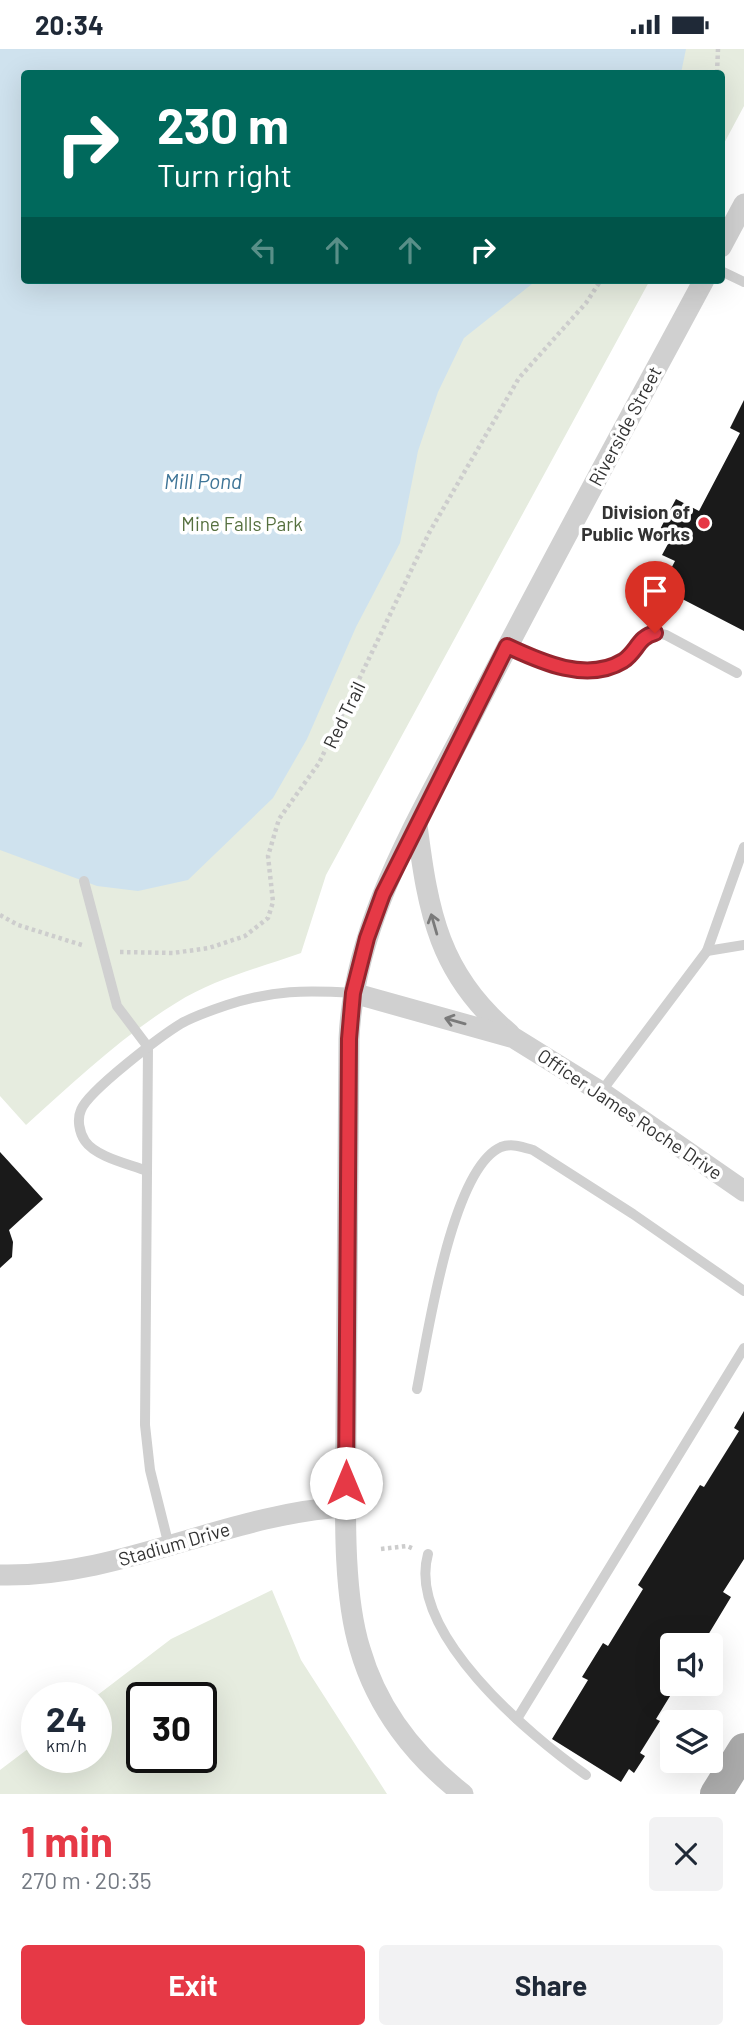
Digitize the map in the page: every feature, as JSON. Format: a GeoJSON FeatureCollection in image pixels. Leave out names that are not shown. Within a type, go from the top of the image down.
{"type":"FeatureCollection","features":[{"type":"Feature","properties":{"kind":"main road"},"geometry":{"type":"LineString","coordinates":[[716,1794],[744,1749]]}},
{"type":"Feature","properties":{"kind":"street"},"geometry":{"type":"LineString","coordinates":[[725,240],[744,204]]}},
{"type":"Feature","properties":{"kind":"street","name":"Riverside Street"},"geometry":{"type":"LineString","coordinates":[[463,1794],[432,1768],[388,1712],[360,1651],[353,1614],[346,1507],[349,1039],[353,993],[367,938],[383,894],[417,823],[507,646],[702,284]]}},
{"type":"Feature","properties":{"kind":"street","name":"Officer James Roche Drive"},"geometry":{"type":"LineString","coordinates":[[417,823],[427,901],[448,961],[474,1002],[514,1038],[601,1092],[744,1191]]}},
{"type":"Feature","properties":{"kind":"street","name":"Officer James Roche Drive"},"geometry":{"type":"LineString","coordinates":[[353,993],[514,1038]]}},
{"type":"Feature","properties":{"kind":"street","name":"Stadium Drive"},"geometry":{"type":"LineString","coordinates":[[0,1575],[74,1569],[169,1546],[277,1514],[346,1507]]}},
{"type":"Feature","properties":{"kind":"lane"},"geometry":{"type":"LineString","coordinates":[[725,273],[744,282]]}},
{"type":"Feature","properties":{"kind":"lane"},"geometry":{"type":"LineString","coordinates":[[507,646],[559,668],[573,670],[621,662],[646,635],[655,633],[666,635],[737,673]]}},
{"type":"Feature","properties":{"kind":"lane"},"geometry":{"type":"LineString","coordinates":[[601,1092],[707,951],[744,847]]}},
{"type":"Feature","properties":{"kind":"lane"},"geometry":{"type":"LineString","coordinates":[[84,881],[117,1006],[148,1047],[145,1425],[150,1469],[169,1546]]}},
{"type":"Feature","properties":{"kind":"lane"},"geometry":{"type":"LineString","coordinates":[[707,951],[744,945]]}},
{"type":"Feature","properties":{"kind":"lane"},"geometry":{"type":"LineString","coordinates":[[147,1171],[99,1151],[85,1141],[79,1125],[81,1109],[90,1096],[148,1047],[183,1023],[227,1005],[293,990],[353,993]]}},
{"type":"Feature","properties":{"kind":"lane"},"geometry":{"type":"LineString","coordinates":[[417,1389],[448,1237],[473,1182],[486,1160],[501,1147],[515,1145],[533,1150],[633,1214],[744,1291]]}},
{"type":"Feature","properties":{"kind":"lane"},"geometry":{"type":"LineString","coordinates":[[517,1719],[744,1348]]}},
{"type":"Feature","properties":{"kind":"lane"},"geometry":{"type":"LineString","coordinates":[[428,1554],[424,1570],[425,1583],[439,1623],[474,1672],[517,1719],[552,1751],[586,1775]]}},
{"type":"Feature","properties":{"kind":"path"},"geometry":{"type":"LineString","coordinates":[[717,70],[718,49]]}},
{"type":"Feature","properties":{"kind":"path","name":"Red Trail"},"geometry":{"type":"LineString","coordinates":[[0,915],[18,925],[104,951],[173,953],[209,948],[244,936],[268,918],[274,902],[268,856],[279,819],[319,764],[429,533],[519,378],[586,303],[598,284]]}},
{"type":"Feature","properties":{"kind":"path"},"geometry":{"type":"LineString","coordinates":[[381,1549],[407,1546],[428,1554]]}},
{"type":"Feature","properties":{"kind":"green space","name":"Mill Pond"},"geometry":{"type":"Polygon","coordinates":[[[0,49],[744,49],[744,106],[725,142],[725,70],[21,70],[21,284],[648,284],[326,875],[301,953],[221,981],[176,1003],[117,1045],[26,1125],[0,1096],[0,49]]]}},
{"type":"Feature","properties":{"kind":"green space"},"geometry":{"type":"Polygon","coordinates":[[[272,1590],[301,1660],[387,1794],[0,1794],[0,1770],[21,1754],[21,1773],[112,1773],[112,1684],[171,1639],[272,1590]]]}},
{"type":"Feature","properties":{"kind":"water","name":"Mill Pond"},"geometry":{"type":"Polygon","coordinates":[[[0,49],[686,49],[682,70],[21,70],[21,284],[532,284],[464,338],[438,392],[418,451],[400,543],[356,627],[307,739],[273,798],[188,880],[138,891],[97,886],[0,850],[0,49]]]}},
{"type":"Feature","properties":{"kind":"building","name":"Division of Public Works"},"geometry":{"type":"Polygon","coordinates":[[[744,400],[744,631],[661,588],[675,561],[662,555],[669,542],[657,535],[676,499],[699,511],[740,433],[730,428],[744,400]]]}},
{"type":"Feature","properties":{"kind":"building"},"geometry":{"type":"Polygon","coordinates":[[[0,1152],[43,1199],[9,1230],[13,1242],[12,1257],[0,1268],[0,1152]]]}},
{"type":"Feature","properties":{"kind":"building"},"geometry":{"type":"Polygon","coordinates":[[[744,1411],[744,1559],[723,1592],[731,1597],[709,1633],[660,1633],[660,1696],[670,1696],[656,1719],[660,1721],[640,1753],[645,1756],[634,1773],[629,1769],[621,1782],[552,1739],[588,1680],[582,1677],[603,1643],[608,1646],[643,1589],[638,1585],[700,1485],[704,1487],[739,1431],[734,1428],[744,1411]]]}},
{"type":"Feature","properties":{"kind":"place","name":"Division of Public Works"},"geometry":{"type":"Point","coordinates":[704,523]}},
{"type":"Feature","properties":{"kind":"route"},"geometry":{"type":"LineString","coordinates":[[346,1483],[350,1020],[353,993],[367,938],[383,894],[417,823],[507,646],[559,668],[573,670],[611,666],[621,662],[646,635],[655,633]]}},
{"type":"Feature","properties":{"kind":"park label","name":"Mine Falls Park"},"geometry":{"type":"Point","coordinates":[242,524]}}]}
